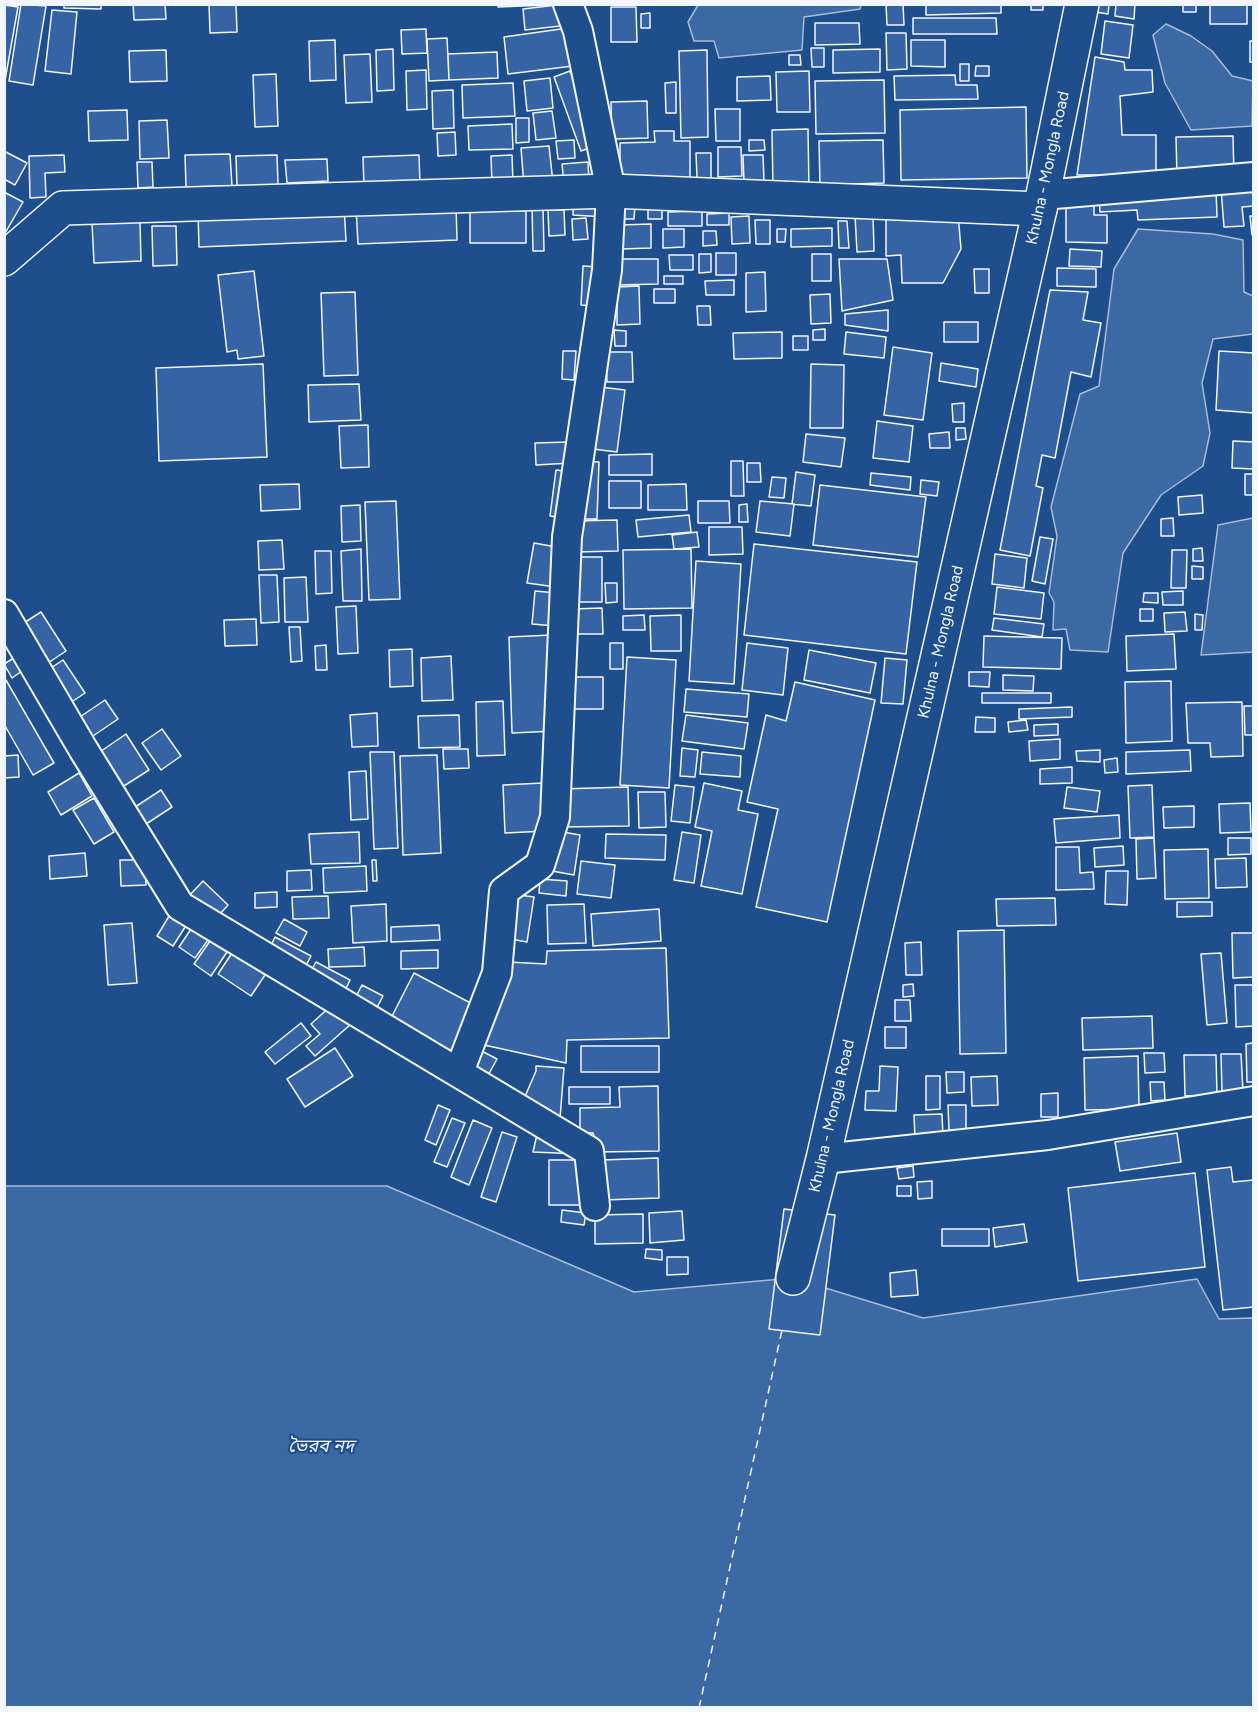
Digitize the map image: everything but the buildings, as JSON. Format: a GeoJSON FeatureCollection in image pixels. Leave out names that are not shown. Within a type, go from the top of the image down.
{"type":"FeatureCollection","features":[{"type":"Feature","properties":{"kind":"main road","name":"Khulna - Mongla Road"},"geometry":{"type":"LineString","coordinates":[[793,1278],[823,1159],[1042,202],[1082,4]]}},
{"type":"Feature","properties":{"kind":"main road"},"geometry":{"type":"LineString","coordinates":[[4,259],[63,208],[611,191],[1042,202]]}},
{"type":"Feature","properties":{"kind":"street"},"geometry":{"type":"LineString","coordinates":[[459,1072],[497,973],[504,891],[540,865],[555,817],[567,537],[607,270],[611,191],[578,31],[568,4]]}},
{"type":"Feature","properties":{"kind":"street"},"geometry":{"type":"LineString","coordinates":[[1042,202],[1254,177]]}},
{"type":"Feature","properties":{"kind":"street"},"geometry":{"type":"LineString","coordinates":[[4,615],[82,749],[180,906],[589,1151],[595,1206]]}},
{"type":"Feature","properties":{"kind":"street"},"geometry":{"type":"LineString","coordinates":[[823,1159],[1048,1136],[1254,1101]]}},
{"type":"Feature","properties":{"kind":"water"},"geometry":{"type":"Polygon","coordinates":[[[698,5],[861,5],[860,9],[804,17],[802,50],[719,58],[714,41],[694,41],[688,22],[698,5]]]}},
{"type":"Feature","properties":{"kind":"water"},"geometry":{"type":"Polygon","coordinates":[[[1166,24],[1191,36],[1212,51],[1232,76],[1253,81],[1252,126],[1191,130],[1165,83],[1153,35],[1166,24]]]}},
{"type":"Feature","properties":{"kind":"water"},"geometry":{"type":"Polygon","coordinates":[[[1138,229],[1213,234],[1243,240],[1244,292],[1253,296],[1253,334],[1213,339],[1202,383],[1210,433],[1203,466],[1161,495],[1123,553],[1108,652],[1070,650],[1066,629],[1053,630],[1054,602],[1049,593],[1057,536],[1051,507],[1080,394],[1099,386],[1114,269],[1138,229]]]}},
{"type":"Feature","properties":{"kind":"water"},"geometry":{"type":"Polygon","coordinates":[[[1253,518],[1253,652],[1201,655],[1218,525],[1253,518]]]}},
{"type":"Feature","properties":{"kind":"water","name":"ভৈরব নদ"},"geometry":{"type":"Polygon","coordinates":[[[4,1186],[387,1186],[634,1292],[793,1278],[923,1318],[1197,1279],[1219,1319],[1253,1318],[1253,1707],[5,1707],[4,1186]]]}},
{"type":"Feature","properties":{"kind":"ferry route"},"geometry":{"type":"LineString","coordinates":[[699,1708],[782,1330]]}}]}
